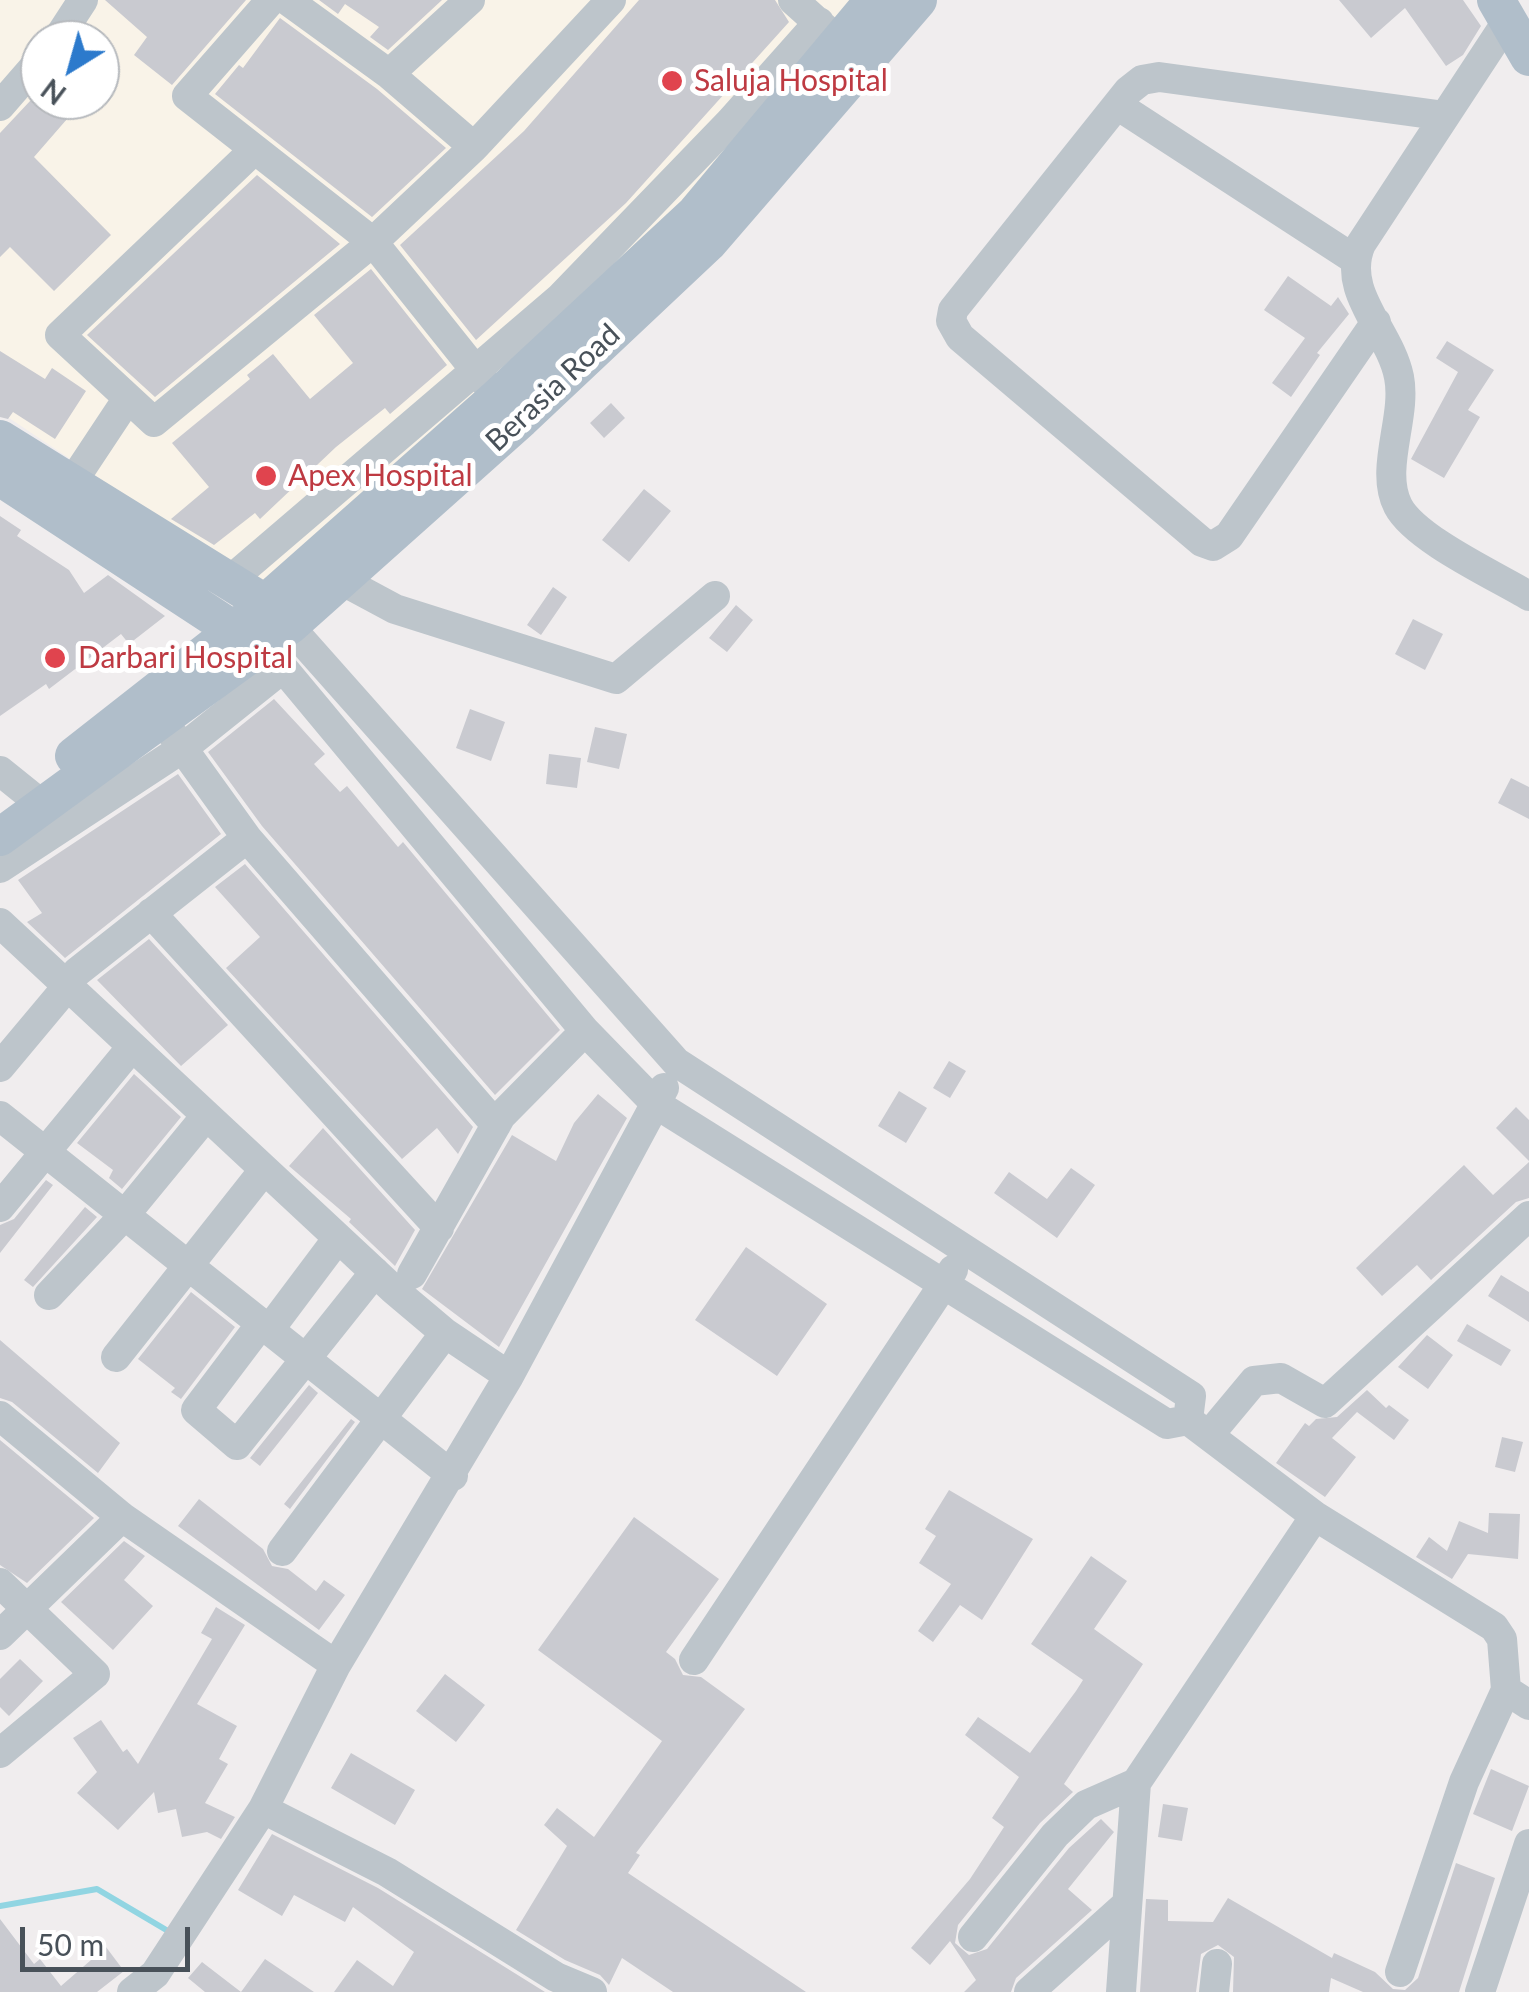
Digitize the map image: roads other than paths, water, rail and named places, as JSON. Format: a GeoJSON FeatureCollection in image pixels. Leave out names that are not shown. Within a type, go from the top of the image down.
{"type":"FeatureCollection","features":[{"type":"Feature","properties":{"kind":"main road","name":"Berasia Road"},"geometry":{"type":"LineString","coordinates":[[267,635],[486,383],[694,214],[874,0]]}},
{"type":"Feature","properties":{"kind":"main road","name":"Berasia Road"},"geometry":{"type":"LineString","coordinates":[[0,837],[18,796],[164,723],[267,635],[341,580],[708,243],[841,42],[918,0]]}},
{"type":"Feature","properties":{"kind":"main road"},"geometry":{"type":"LineString","coordinates":[[1502,10],[1529,57]]}},
{"type":"Feature","properties":{"kind":"main road"},"geometry":{"type":"LineString","coordinates":[[0,439],[227,583],[267,635]]}},
{"type":"Feature","properties":{"kind":"main road"},"geometry":{"type":"LineString","coordinates":[[0,477],[267,635]]}},
{"type":"Feature","properties":{"kind":"street"},"geometry":{"type":"LineString","coordinates":[[227,583],[486,383],[373,242],[187,96],[271,0]]}},
{"type":"Feature","properties":{"kind":"street"},"geometry":{"type":"LineString","coordinates":[[287,0],[389,74],[474,147]]}},
{"type":"Feature","properties":{"kind":"street"},"geometry":{"type":"LineString","coordinates":[[389,74],[470,0]]}},
{"type":"Feature","properties":{"kind":"street"},"geometry":{"type":"LineString","coordinates":[[253,151],[60,336],[154,422],[373,242],[474,147],[611,0]]}},
{"type":"Feature","properties":{"kind":"street"},"geometry":{"type":"LineString","coordinates":[[793,0],[841,42]]}},
{"type":"Feature","properties":{"kind":"street"},"geometry":{"type":"LineString","coordinates":[[1502,10],[1445,116],[1354,259],[1354,278],[1400,382],[1392,489],[1399,509],[1418,528],[1529,596]]}},
{"type":"Feature","properties":{"kind":"street"},"geometry":{"type":"LineString","coordinates":[[1376,322],[1222,544],[1202,542],[960,337],[950,321],[954,310],[1117,105],[1142,80],[1159,77],[1445,116]]}},
{"type":"Feature","properties":{"kind":"street"},"geometry":{"type":"LineString","coordinates":[[0,106],[20,83]]}},
{"type":"Feature","properties":{"kind":"street"},"geometry":{"type":"LineString","coordinates":[[1117,105],[1354,259]]}},
{"type":"Feature","properties":{"kind":"street"},"geometry":{"type":"LineString","coordinates":[[71,484],[128,398]]}},
{"type":"Feature","properties":{"kind":"street"},"geometry":{"type":"LineString","coordinates":[[341,580],[395,610],[616,679],[715,596]]}},
{"type":"Feature","properties":{"kind":"street"},"geometry":{"type":"LineString","coordinates":[[267,635],[584,1031],[656,1104],[1167,1424],[1198,1428],[1315,1516],[1494,1626],[1502,1639],[1518,1698],[1464,1782],[1400,1972]]}},
{"type":"Feature","properties":{"kind":"street"},"geometry":{"type":"LineString","coordinates":[[267,635],[676,1062],[1191,1396],[1198,1428]]}},
{"type":"Feature","properties":{"kind":"street"},"geometry":{"type":"LineString","coordinates":[[0,868],[164,723],[247,838],[496,1126]]}},
{"type":"Feature","properties":{"kind":"street"},"geometry":{"type":"LineString","coordinates":[[0,1066],[71,980],[247,838]]}},
{"type":"Feature","properties":{"kind":"street"},"geometry":{"type":"LineString","coordinates":[[151,913],[439,1228]]}},
{"type":"Feature","properties":{"kind":"street"},"geometry":{"type":"LineString","coordinates":[[0,924],[71,980],[131,1048],[375,1272],[445,1332],[509,1376]]}},
{"type":"Feature","properties":{"kind":"street"},"geometry":{"type":"LineString","coordinates":[[412,1274],[496,1126],[584,1031]]}},
{"type":"Feature","properties":{"kind":"street"},"geometry":{"type":"LineString","coordinates":[[0,1208],[131,1048]]}},
{"type":"Feature","properties":{"kind":"street"},"geometry":{"type":"LineString","coordinates":[[156,1988],[263,1809],[336,1664],[509,1376],[676,1062]]}},
{"type":"Feature","properties":{"kind":"street"},"geometry":{"type":"LineString","coordinates":[[0,1116],[452,1476]]}},
{"type":"Feature","properties":{"kind":"street"},"geometry":{"type":"LineString","coordinates":[[49,1295],[124,1217],[206,1116]]}},
{"type":"Feature","properties":{"kind":"street"},"geometry":{"type":"LineString","coordinates":[[116,1357],[190,1269],[264,1170]]}},
{"type":"Feature","properties":{"kind":"street"},"geometry":{"type":"LineString","coordinates":[[1198,1428],[1254,1380],[1282,1378],[1325,1403],[1529,1216]]}},
{"type":"Feature","properties":{"kind":"street"},"geometry":{"type":"LineString","coordinates":[[338,1238],[196,1410],[238,1445],[375,1272]]}},
{"type":"Feature","properties":{"kind":"street"},"geometry":{"type":"LineString","coordinates":[[694,1660],[966,1252]]}},
{"type":"Feature","properties":{"kind":"street"},"geometry":{"type":"LineString","coordinates":[[282,1552],[445,1332]]}},
{"type":"Feature","properties":{"kind":"street"},"geometry":{"type":"LineString","coordinates":[[0,1416],[122,1517],[336,1664]]}},
{"type":"Feature","properties":{"kind":"street"},"geometry":{"type":"LineString","coordinates":[[1122,1992],[1136,1783],[1315,1516]]}},
{"type":"Feature","properties":{"kind":"street"},"geometry":{"type":"LineString","coordinates":[[0,1636],[122,1517]]}},
{"type":"Feature","properties":{"kind":"street"},"geometry":{"type":"LineString","coordinates":[[0,1583],[96,1674],[0,1753]]}},
{"type":"Feature","properties":{"kind":"street"},"geometry":{"type":"LineString","coordinates":[[972,1937],[1055,1835],[1086,1805],[1136,1783]]}},
{"type":"Feature","properties":{"kind":"street"},"geometry":{"type":"LineString","coordinates":[[263,1809],[387,1872],[552,1984],[592,1992]]}},
{"type":"Feature","properties":{"kind":"street"},"geometry":{"type":"LineString","coordinates":[[1480,1992],[1523,1879],[1529,1844]]}},
{"type":"Feature","properties":{"kind":"street"},"geometry":{"type":"LineString","coordinates":[[1028,1992],[1127,1904]]}},
{"type":"Feature","properties":{"kind":"waterway"},"geometry":{"type":"LineString","coordinates":[[0,1906],[97,1889],[168,1931]]}},
{"type":"Feature","properties":{"kind":"place","name":"Saluja Hospital"},"geometry":{"type":"Point","coordinates":[672,81]}},
{"type":"Feature","properties":{"kind":"place","name":"Apex Hospital"},"geometry":{"type":"Point","coordinates":[266,476]}},
{"type":"Feature","properties":{"kind":"place","name":"Darbari Hospital"},"geometry":{"type":"Point","coordinates":[55,658]}}]}
